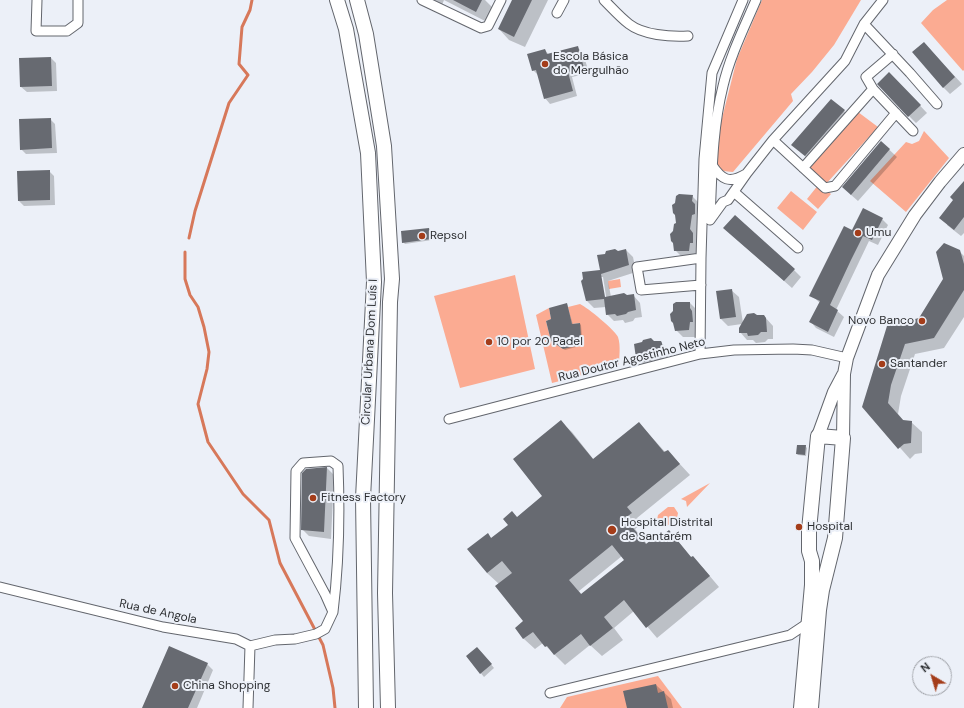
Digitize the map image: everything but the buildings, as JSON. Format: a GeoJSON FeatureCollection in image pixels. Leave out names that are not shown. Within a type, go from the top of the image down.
{"type":"FeatureCollection","features":[{"type":"Feature","properties":{"kind":"main road","name":"Circular Urbana Dom Luís I"},"geometry":{"type":"LineString","coordinates":[[337,0],[346,29],[368,153],[374,282],[363,498],[366,708]]}},
{"type":"Feature","properties":{"kind":"main road","name":"Circular Urbana Dom Luís I"},"geometry":{"type":"LineString","coordinates":[[357,0],[366,34],[384,146],[392,279],[390,310],[385,594],[388,708]]}},
{"type":"Feature","properties":{"kind":"main road"},"geometry":{"type":"LineString","coordinates":[[811,708],[822,590],[834,543],[843,438],[844,374],[847,358],[878,275],[915,215],[964,154]]}},
{"type":"Feature","properties":{"kind":"main road"},"geometry":{"type":"LineString","coordinates":[[801,708],[812,577],[812,561],[809,551],[808,530],[818,436],[834,392],[844,374]]}},
{"type":"Feature","properties":{"kind":"main road"},"geometry":{"type":"LineString","coordinates":[[818,436],[843,438]]}},
{"type":"Feature","properties":{"kind":"main road"},"geometry":{"type":"LineString","coordinates":[[808,530],[812,539],[822,547],[834,543]]}},
{"type":"Feature","properties":{"kind":"street"},"geometry":{"type":"LineString","coordinates":[[37,0],[36,31],[67,32],[78,23],[78,0]]}},
{"type":"Feature","properties":{"kind":"street"},"geometry":{"type":"LineString","coordinates":[[422,0],[481,28],[488,26],[501,0]]}},
{"type":"Feature","properties":{"kind":"street"},"geometry":{"type":"LineString","coordinates":[[557,13],[564,0]]}},
{"type":"Feature","properties":{"kind":"street"},"geometry":{"type":"LineString","coordinates":[[604,0],[630,24],[651,34],[678,37],[688,36]]}},
{"type":"Feature","properties":{"kind":"street"},"geometry":{"type":"LineString","coordinates":[[700,354],[700,285],[704,159],[712,73],[743,0]]}},
{"type":"Feature","properties":{"kind":"street"},"geometry":{"type":"LineString","coordinates":[[702,246],[708,231],[710,220],[715,132],[723,85],[736,44],[756,0]]}},
{"type":"Feature","properties":{"kind":"street"},"geometry":{"type":"LineString","coordinates":[[710,220],[723,202],[728,200],[773,140],[845,61],[864,24],[883,0]]}},
{"type":"Feature","properties":{"kind":"street"},"geometry":{"type":"LineString","coordinates":[[864,24],[893,54],[937,104]]}},
{"type":"Feature","properties":{"kind":"street"},"geometry":{"type":"LineString","coordinates":[[893,54],[866,77],[873,89],[913,131]]}},
{"type":"Feature","properties":{"kind":"street"},"geometry":{"type":"LineString","coordinates":[[803,168],[873,89]]}},
{"type":"Feature","properties":{"kind":"street"},"geometry":{"type":"LineString","coordinates":[[773,140],[825,188],[835,186],[896,113]]}},
{"type":"Feature","properties":{"kind":"street"},"geometry":{"type":"LineString","coordinates":[[712,165],[725,179],[734,179],[747,173]]}},
{"type":"Feature","properties":{"kind":"street"},"geometry":{"type":"LineString","coordinates":[[734,192],[798,248]]}},
{"type":"Feature","properties":{"kind":"street"},"geometry":{"type":"LineString","coordinates":[[700,285],[641,290],[637,267],[701,258]]}},
{"type":"Feature","properties":{"kind":"street","name":"Rua Doutor Agostinho Neto"},"geometry":{"type":"LineString","coordinates":[[449,419],[700,354],[734,350],[793,349],[812,350],[847,358]]}},
{"type":"Feature","properties":{"kind":"street"},"geometry":{"type":"LineString","coordinates":[[248,708],[250,646],[275,640],[295,639],[319,633],[325,629],[333,612],[337,574],[340,497],[338,466],[331,461],[303,463],[296,471],[295,538],[333,612]]}},
{"type":"Feature","properties":{"kind":"street"},"geometry":{"type":"LineString","coordinates":[[316,578],[326,582],[331,582],[337,574]]}},
{"type":"Feature","properties":{"kind":"street","name":"Rua de Angola"},"geometry":{"type":"LineString","coordinates":[[0,587],[163,627],[236,639],[250,646]]}},
{"type":"Feature","properties":{"kind":"street"},"geometry":{"type":"LineString","coordinates":[[550,693],[790,635],[808,623]]}},
{"type":"Feature","properties":{"kind":"street"},"geometry":{"type":"LineString","coordinates":[[790,635],[806,645]]}},
{"type":"Feature","properties":{"kind":"shaded area"},"geometry":{"type":"Polygon","coordinates":[[[762,0],[861,0],[834,45],[812,72],[791,94],[793,101],[733,172],[724,171],[717,166],[713,154],[737,59],[762,0]]]}},
{"type":"Feature","properties":{"kind":"shaded area"},"geometry":{"type":"Polygon","coordinates":[[[947,0],[964,0],[963,71],[921,23],[933,10],[947,0]]]}},
{"type":"Feature","properties":{"kind":"shaded area"},"geometry":{"type":"Polygon","coordinates":[[[858,112],[878,127],[825,185],[807,169],[858,112]]]}},
{"type":"Feature","properties":{"kind":"shaded area"},"geometry":{"type":"Polygon","coordinates":[[[924,131],[949,158],[906,212],[870,181],[906,142],[912,144],[919,141],[924,131]]]}},
{"type":"Feature","properties":{"kind":"shaded area"},"geometry":{"type":"Polygon","coordinates":[[[819,184],[831,194],[818,209],[807,199],[819,184]]]}},
{"type":"Feature","properties":{"kind":"shaded area"},"geometry":{"type":"Polygon","coordinates":[[[791,191],[817,212],[803,230],[777,208],[791,191]]]}},
{"type":"Feature","properties":{"kind":"shaded area","name":"10 por 20 Padel"},"geometry":{"type":"Polygon","coordinates":[[[515,275],[535,369],[460,388],[434,296],[515,275]]]}},
{"type":"Feature","properties":{"kind":"shaded area"},"geometry":{"type":"Polygon","coordinates":[[[620,279],[621,287],[609,289],[608,281],[620,279]]]}},
{"type":"Feature","properties":{"kind":"shaded area"},"geometry":{"type":"Polygon","coordinates":[[[580,304],[601,319],[618,337],[620,348],[619,366],[552,383],[536,315],[549,308],[551,319],[546,321],[551,341],[563,349],[580,323],[572,324],[568,307],[580,304]]]}},
{"type":"Feature","properties":{"kind":"shaded area"},"geometry":{"type":"Polygon","coordinates":[[[710,483],[687,507],[686,501],[681,499],[710,483]]]}},
{"type":"Feature","properties":{"kind":"shaded area"},"geometry":{"type":"Polygon","coordinates":[[[668,507],[674,507],[678,513],[677,518],[667,526],[661,526],[657,520],[658,515],[668,507]]]}},
{"type":"Feature","properties":{"kind":"shaded area"},"geometry":{"type":"Polygon","coordinates":[[[658,676],[682,708],[560,708],[567,697],[658,676]]]}},
{"type":"Feature","properties":{"kind":"waterway"},"geometry":{"type":"LineString","coordinates":[[189,238],[195,211],[229,103],[248,75],[239,64],[242,27],[250,10],[252,0]]}},
{"type":"Feature","properties":{"kind":"waterway"},"geometry":{"type":"LineString","coordinates":[[185,252],[185,279],[190,295],[198,307],[209,352],[207,369],[198,404],[208,442],[243,494],[269,520],[280,563],[323,645],[333,688],[335,708]]}},
{"type":"Feature","properties":{"kind":"place","name":"Escola Básica do Mergulhão"},"geometry":{"type":"Point","coordinates":[545,64]}},
{"type":"Feature","properties":{"kind":"place","name":"Umu"},"geometry":{"type":"Point","coordinates":[858,233]}},
{"type":"Feature","properties":{"kind":"place","name":"Repsol"},"geometry":{"type":"Point","coordinates":[422,236]}},
{"type":"Feature","properties":{"kind":"place","name":"Novo Banco"},"geometry":{"type":"Point","coordinates":[922,321]}},
{"type":"Feature","properties":{"kind":"place","name":"10 por 20 Padel"},"geometry":{"type":"Point","coordinates":[489,342]}},
{"type":"Feature","properties":{"kind":"place","name":"Santander"},"geometry":{"type":"Point","coordinates":[882,364]}},
{"type":"Feature","properties":{"kind":"place","name":"Fitness Factory"},"geometry":{"type":"Point","coordinates":[313,498]}},
{"type":"Feature","properties":{"kind":"place","name":"Hospital"},"geometry":{"type":"Point","coordinates":[799,527]}},
{"type":"Feature","properties":{"kind":"place","name":"Hospital Distrital de Santarém"},"geometry":{"type":"Point","coordinates":[612,530]}},
{"type":"Feature","properties":{"kind":"place","name":"China Shopping"},"geometry":{"type":"Point","coordinates":[175,686]}}]}
